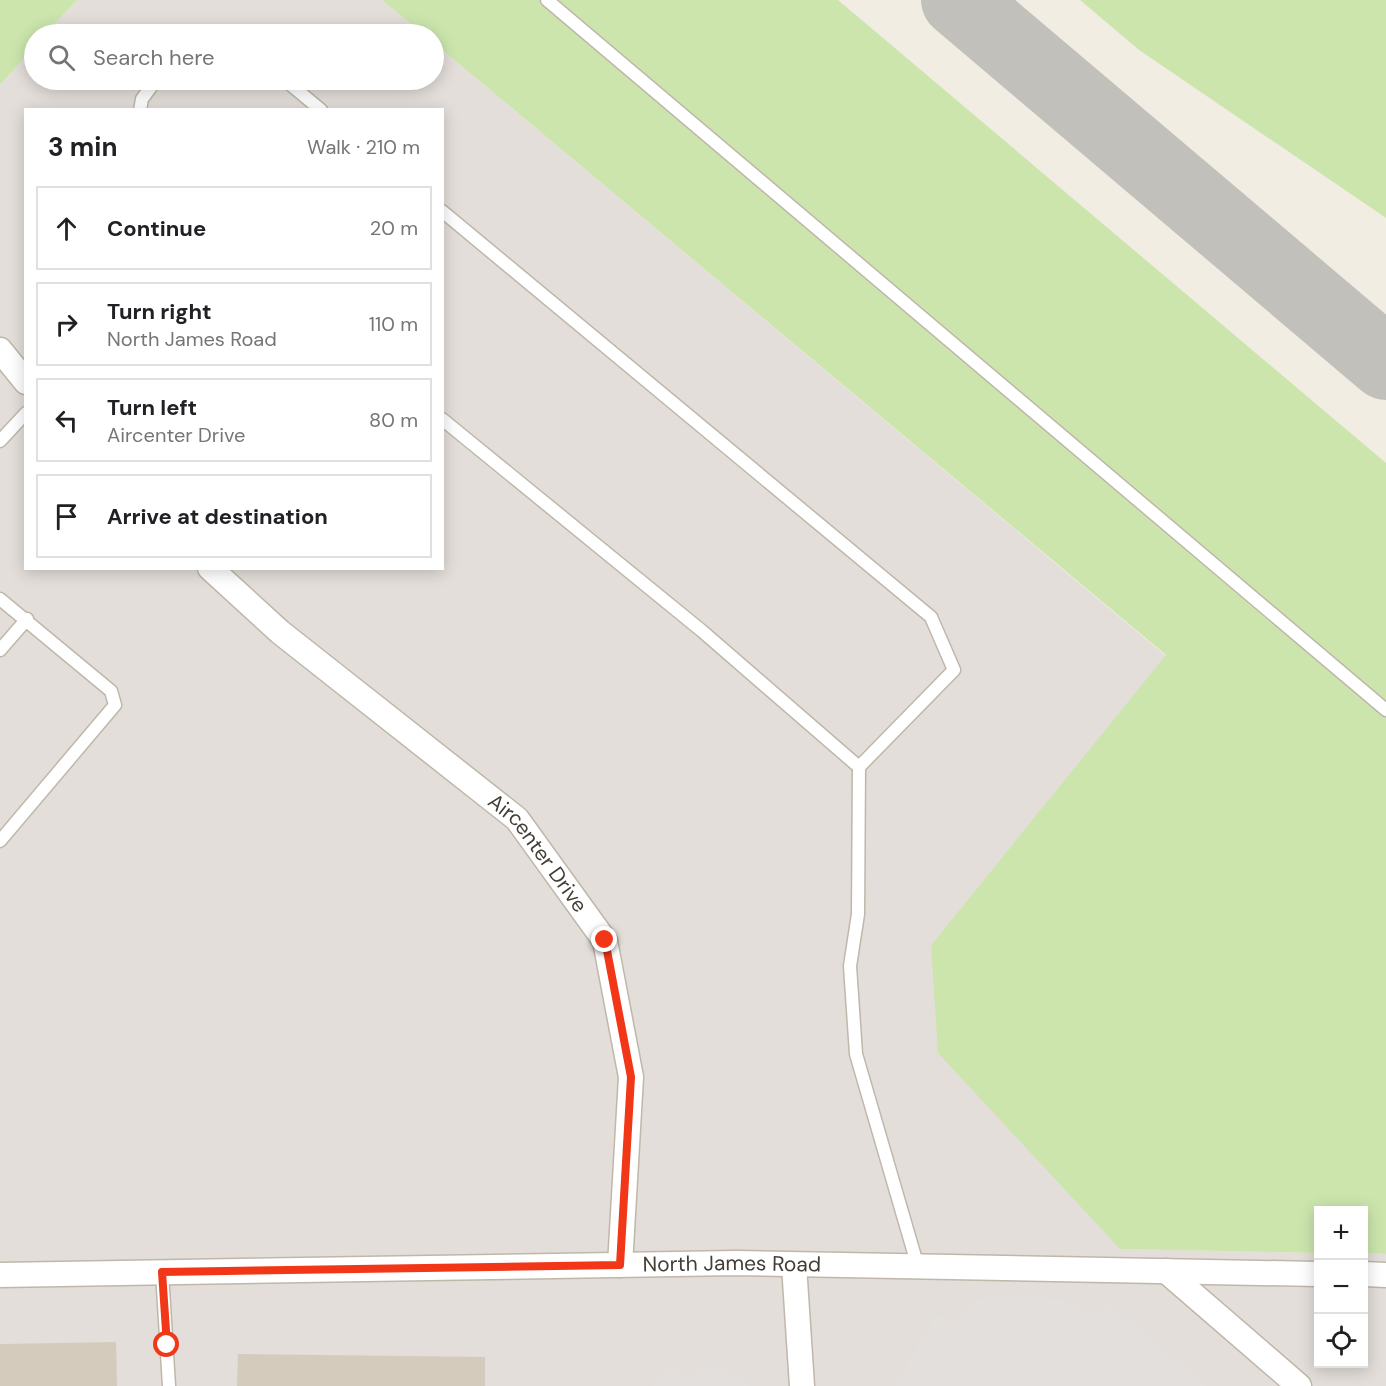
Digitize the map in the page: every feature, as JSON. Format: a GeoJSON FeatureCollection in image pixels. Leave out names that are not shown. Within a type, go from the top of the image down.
{"type":"FeatureCollection","features":[{"type":"Feature","properties":{"kind":"street"},"geometry":{"type":"LineString","coordinates":[[0,350],[24,380]]}},
{"type":"Feature","properties":{"kind":"street","name":"Aircenter Drive"},"geometry":{"type":"LineString","coordinates":[[212,570],[280,632],[517,819],[605,940],[631,1077],[620,1265]]}},
{"type":"Feature","properties":{"kind":"street"},"geometry":{"type":"LineString","coordinates":[[794,1264],[802,1386]]}},
{"type":"Feature","properties":{"kind":"street","name":"North James Road"},"geometry":{"type":"LineString","coordinates":[[0,1275],[794,1264],[1314,1274]]}},
{"type":"Feature","properties":{"kind":"street"},"geometry":{"type":"LineString","coordinates":[[1166,1271],[1299,1386]]}},
{"type":"Feature","properties":{"kind":"street"},"geometry":{"type":"LineString","coordinates":[[1368,1274],[1386,1275]]}},
{"type":"Feature","properties":{"kind":"lane"},"geometry":{"type":"LineString","coordinates":[[547,0],[1386,710]]}},
{"type":"Feature","properties":{"kind":"lane"},"geometry":{"type":"LineString","coordinates":[[140,108],[142,99],[149,90]]}},
{"type":"Feature","properties":{"kind":"lane"},"geometry":{"type":"LineString","coordinates":[[297,90],[319,108]]}},
{"type":"Feature","properties":{"kind":"lane"},"geometry":{"type":"LineString","coordinates":[[444,213],[931,616],[954,670],[859,767],[858,914],[850,966],[856,1054],[918,1267]]}},
{"type":"Feature","properties":{"kind":"lane"},"geometry":{"type":"LineString","coordinates":[[0,441],[24,415]]}},
{"type":"Feature","properties":{"kind":"lane"},"geometry":{"type":"LineString","coordinates":[[444,421],[702,631],[859,767]]}},
{"type":"Feature","properties":{"kind":"lane"},"geometry":{"type":"LineString","coordinates":[[0,599],[27,619],[111,692],[115,705],[0,841]]}},
{"type":"Feature","properties":{"kind":"lane"},"geometry":{"type":"LineString","coordinates":[[0,650],[27,619]]}},
{"type":"Feature","properties":{"kind":"lane"},"geometry":{"type":"LineString","coordinates":[[162,1272],[169,1386]]}},
{"type":"Feature","properties":{"kind":"shaded area"},"geometry":{"type":"Polygon","coordinates":[[[77,0],[382,0],[411,24],[54,24],[77,0]]]}},
{"type":"Feature","properties":{"kind":"shaded area"},"geometry":{"type":"Polygon","coordinates":[[[444,51],[1166,656],[931,945],[1120,1249],[1314,1253],[1314,1368],[1368,1368],[1368,1253],[1386,1254],[1386,1386],[0,1386],[0,85],[24,58],[24,90],[444,90],[444,51]]]}},
{"type":"Feature","properties":{"kind":"shaded area"},"geometry":{"type":"Polygon","coordinates":[[[991,1294],[1058,1299],[1076,1304],[1096,1318],[1109,1303],[1207,1386],[894,1386],[936,1315],[954,1322],[973,1303],[991,1294]]]}},
{"type":"Feature","properties":{"kind":"shaded area"},"geometry":{"type":"Polygon","coordinates":[[[670,1363],[687,1377],[704,1366],[721,1365],[751,1386],[651,1386],[670,1363]]]}},
{"type":"Feature","properties":{"kind":"green space"},"geometry":{"type":"Polygon","coordinates":[[[0,0],[77,0],[54,24],[24,24],[24,58],[0,85],[0,0]]]}},
{"type":"Feature","properties":{"kind":"green space"},"geometry":{"type":"Polygon","coordinates":[[[382,0],[838,0],[1386,463],[1386,1254],[1368,1253],[1368,1206],[1314,1206],[1314,1253],[1120,1249],[938,1053],[931,945],[1166,655],[444,51],[444,24],[411,24],[382,0]]]}},
{"type":"Feature","properties":{"kind":"green space"},"geometry":{"type":"Polygon","coordinates":[[[1080,0],[1386,0],[1386,218],[1139,50],[1080,0]]]}},
{"type":"Feature","properties":{"kind":"building"},"geometry":{"type":"Polygon","coordinates":[[[116,1342],[117,1386],[0,1386],[0,1344],[116,1342]]]}},
{"type":"Feature","properties":{"kind":"building"},"geometry":{"type":"Polygon","coordinates":[[[238,1354],[485,1357],[485,1386],[237,1386],[238,1354]]]}},
{"type":"Feature","properties":{"kind":"taxiway"},"geometry":{"type":"LineString","coordinates":[[958,0],[1386,363]]}},
{"type":"Feature","properties":{"kind":"route"},"geometry":{"type":"LineString","coordinates":[[167,1345],[162,1272],[620,1265],[631,1077],[605,940]]}}]}
